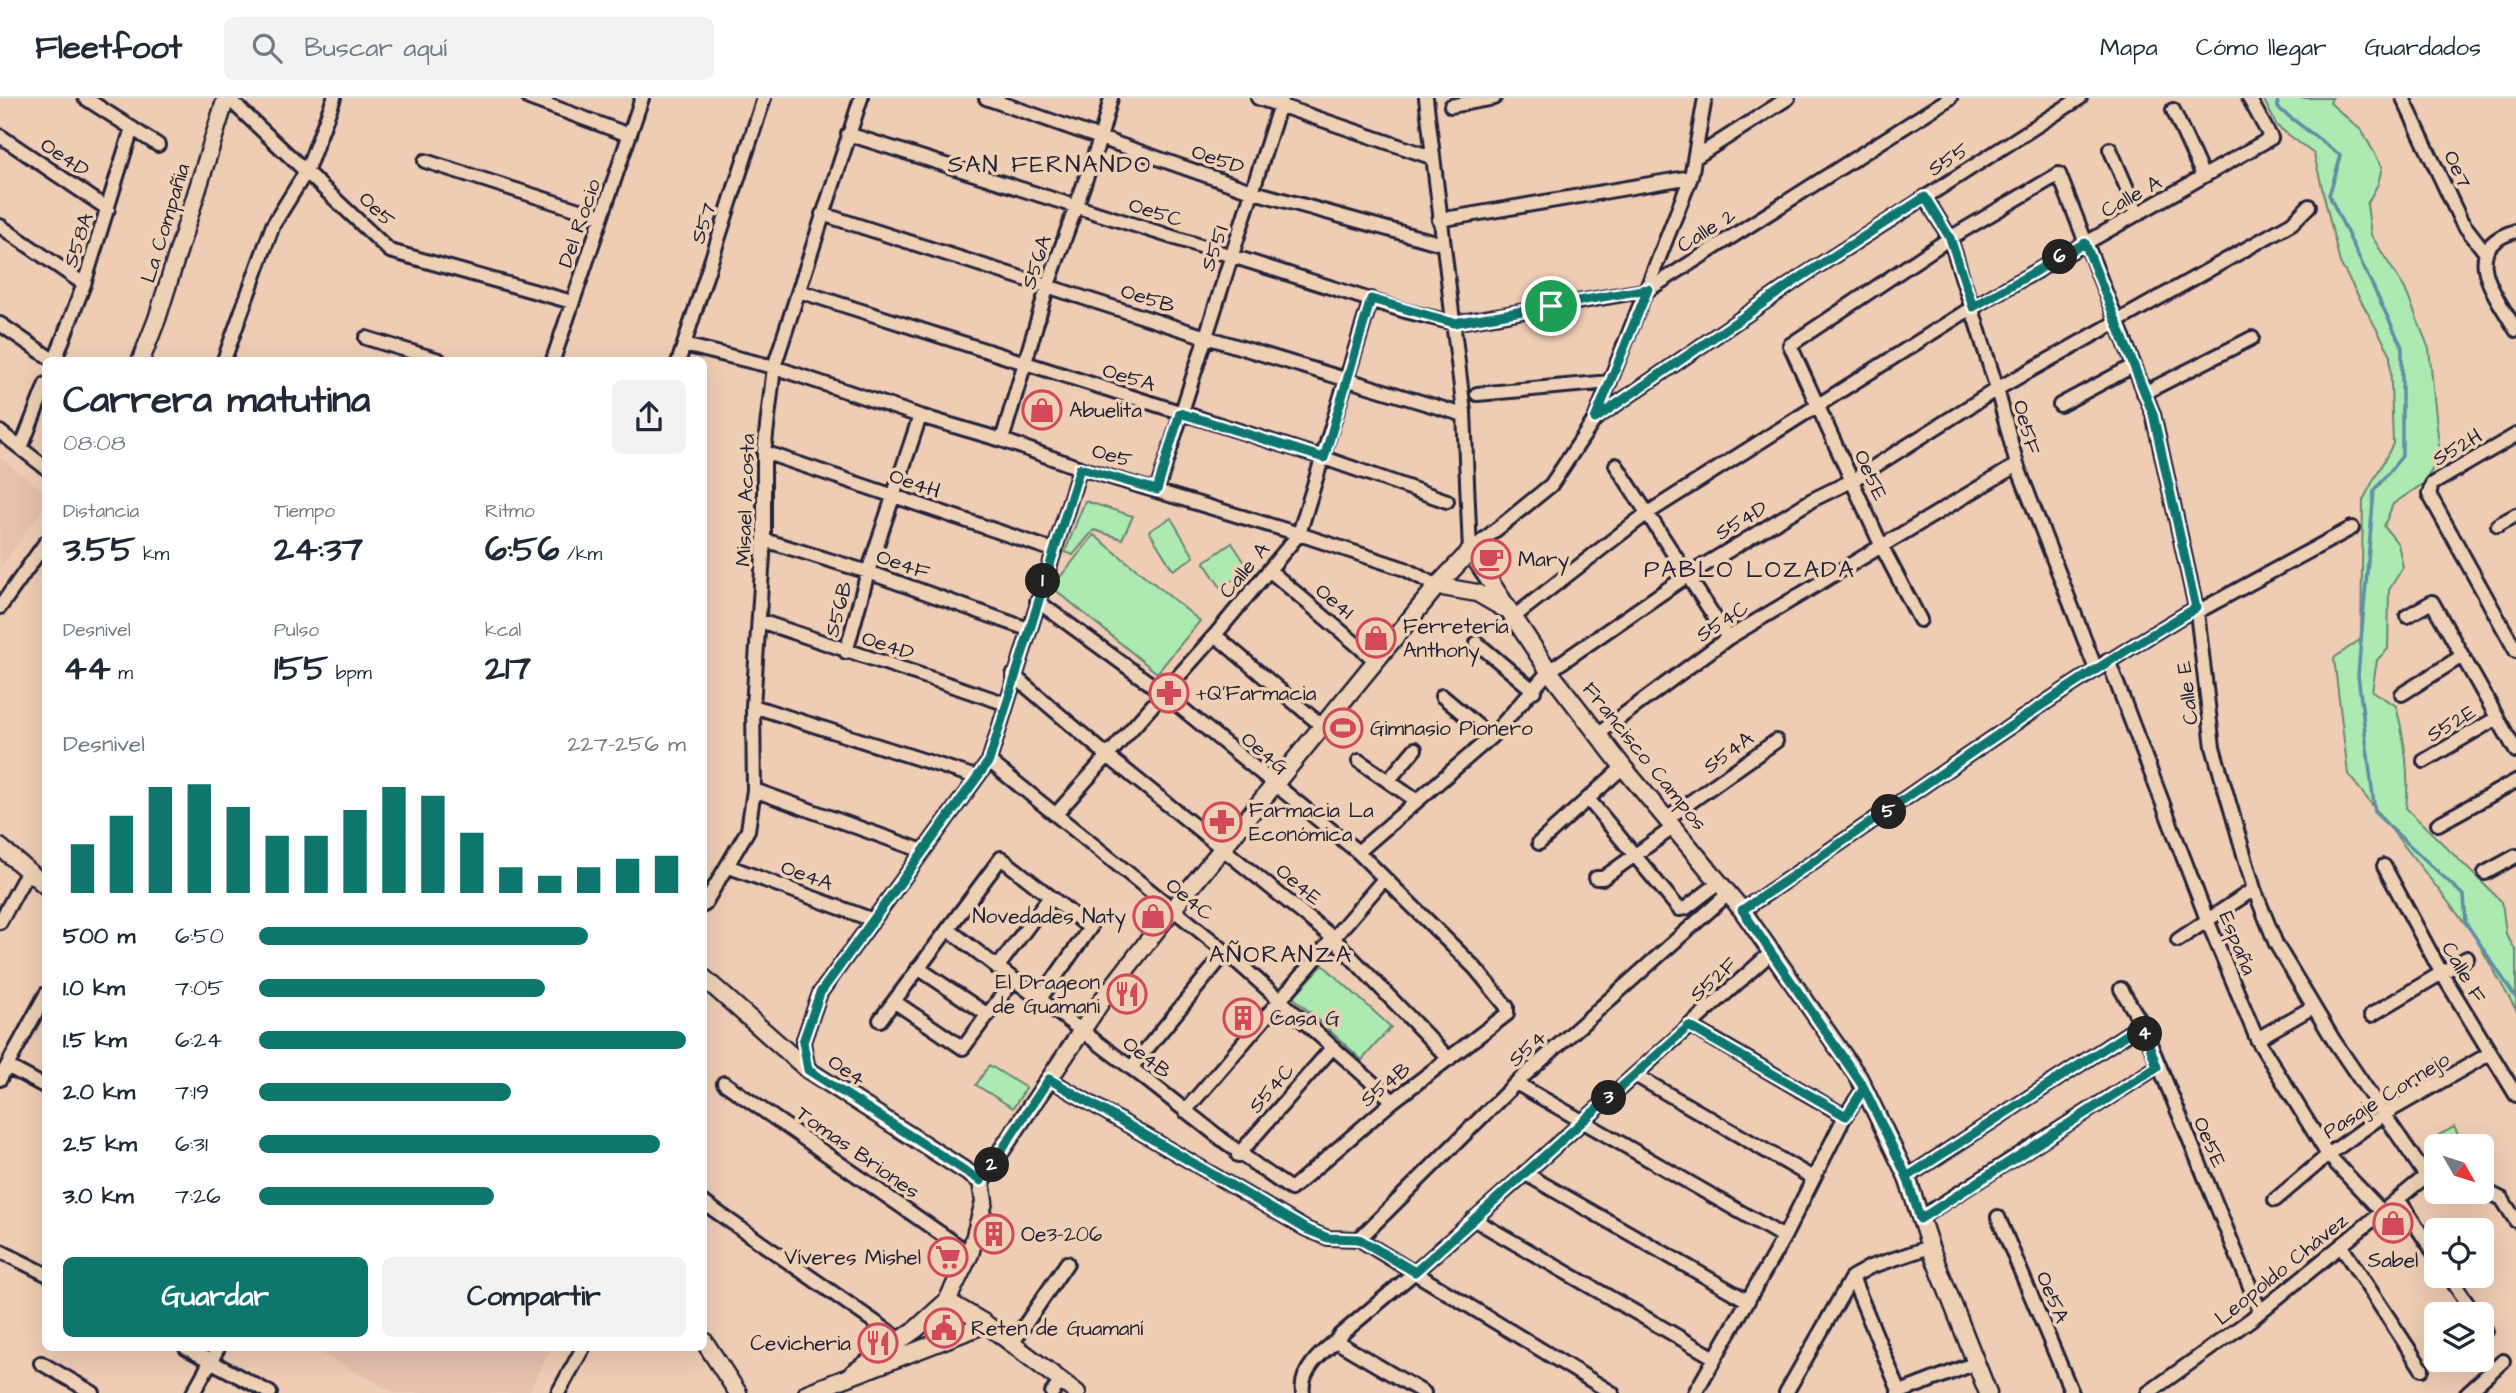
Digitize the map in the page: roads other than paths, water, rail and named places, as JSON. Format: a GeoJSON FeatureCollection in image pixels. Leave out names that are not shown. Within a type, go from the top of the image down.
{"type":"FeatureCollection","features":[{"type":"Feature","properties":{"kind":"street"},"geometry":{"type":"LineString","coordinates":[[85,98],[158,145]]}},
{"type":"Feature","properties":{"kind":"street","name":"Oe5"},"geometry":{"type":"LineString","coordinates":[[227,98],[307,170],[390,251],[572,302]]}},
{"type":"Feature","properties":{"kind":"street","name":"La Compañia"},"geometry":{"type":"LineString","coordinates":[[142,357],[227,98]]}},
{"type":"Feature","properties":{"kind":"street"},"geometry":{"type":"LineString","coordinates":[[225,357],[273,226],[307,170],[334,98]]}},
{"type":"Feature","properties":{"kind":"street"},"geometry":{"type":"LineString","coordinates":[[529,98],[629,135]]}},
{"type":"Feature","properties":{"kind":"street","name":"Del Rocio"},"geometry":{"type":"LineString","coordinates":[[554,357],[642,98]]}},
{"type":"Feature","properties":{"kind":"street","name":"S57"},"geometry":{"type":"LineString","coordinates":[[681,357],[764,98]]}},
{"type":"Feature","properties":{"kind":"street","name":"Misael Acosta"},"geometry":{"type":"LineString","coordinates":[[707,900],[748,830],[754,790],[753,706],[764,540],[764,452],[774,367],[861,98]]}},
{"type":"Feature","properties":{"kind":"street","name":"Oe5D"},"geometry":{"type":"LineString","coordinates":[[986,98],[1254,192],[1441,244]]}},
{"type":"Feature","properties":{"kind":"street","name":"S56A"},"geometry":{"type":"LineString","coordinates":[[1002,440],[1048,285],[1100,139],[1111,98]]}},
{"type":"Feature","properties":{"kind":"street"},"geometry":{"type":"LineString","coordinates":[[1258,98],[1281,102],[1431,157]]}},
{"type":"Feature","properties":{"kind":"street","name":"Francisco Campos"},"geometry":{"type":"LineString","coordinates":[[1426,98],[1441,244],[1454,323],[1464,415],[1470,551],[1509,615],[1549,671],[1623,767],[1725,888],[1773,951],[1864,1088],[1907,1177],[1930,1247],[1988,1393]]}},
{"type":"Feature","properties":{"kind":"street"},"geometry":{"type":"LineString","coordinates":[[1451,106],[1494,98]]}},
{"type":"Feature","properties":{"kind":"street"},"geometry":{"type":"LineString","coordinates":[[853,1373],[915,1330],[947,1301],[970,1254],[984,1202],[981,1181],[1081,1031],[1172,910],[1437,586],[1470,551],[1551,485],[1595,419],[1648,289],[1696,158],[1705,98]]}},
{"type":"Feature","properties":{"kind":"street"},"geometry":{"type":"LineString","coordinates":[[1696,158],[1788,98]]}},
{"type":"Feature","properties":{"kind":"street","name":"Calle 2"},"geometry":{"type":"LineString","coordinates":[[1454,323],[1648,289],[1950,98]]}},
{"type":"Feature","properties":{"kind":"street","name":"S55"},"geometry":{"type":"LineString","coordinates":[[1595,419],[1801,277],[2080,98]]}},
{"type":"Feature","properties":{"kind":"street","name":"Calle A"},"geometry":{"type":"LineString","coordinates":[[1973,307],[2271,138],[2249,98]]}},
{"type":"Feature","properties":{"kind":"street","name":"Oe7"},"geometry":{"type":"LineString","coordinates":[[2403,98],[2461,221],[2485,252],[2483,267],[2516,330]]}},
{"type":"Feature","properties":{"kind":"street","name":"S55I"},"geometry":{"type":"LineString","coordinates":[[1157,490],[1281,102]]}},
{"type":"Feature","properties":{"kind":"street"},"geometry":{"type":"LineString","coordinates":[[2173,110],[2203,176]]}},
{"type":"Feature","properties":{"kind":"street","name":"S58A"},"geometry":{"type":"LineString","coordinates":[[55,357],[84,285],[132,128]]}},
{"type":"Feature","properties":{"kind":"street","name":"Oe5C"},"geometry":{"type":"LineString","coordinates":[[848,134],[1231,256],[1454,323]]}},
{"type":"Feature","properties":{"kind":"street","name":"Oe4D"},"geometry":{"type":"LineString","coordinates":[[0,136],[108,209]]}},
{"type":"Feature","properties":{"kind":"street"},"geometry":{"type":"LineString","coordinates":[[2110,149],[2138,214]]}},
{"type":"Feature","properties":{"kind":"street"},"geometry":{"type":"LineString","coordinates":[[425,162],[601,216]]}},
{"type":"Feature","properties":{"kind":"street","name":"Calle E"},"geometry":{"type":"LineString","coordinates":[[1950,238],[2059,174],[2115,323],[2153,414],[2196,610],[2213,747],[2254,889],[2276,944],[2313,1007],[2424,1167]]}},
{"type":"Feature","properties":{"kind":"street"},"geometry":{"type":"LineString","coordinates":[[1439,220],[1690,177]]}},
{"type":"Feature","properties":{"kind":"street","name":"Oe5F"},"geometry":{"type":"LineString","coordinates":[[1925,197],[1950,238],[1973,307],[2017,465],[2095,667]]}},
{"type":"Feature","properties":{"kind":"street","name":"S54D"},"geometry":{"type":"LineString","coordinates":[[1358,852],[1491,737],[1549,671],[1688,575],[1812,499],[1853,480],[1997,389],[2292,223],[2309,206]]}},
{"type":"Feature","properties":{"kind":"street","name":"Oe5B"},"geometry":{"type":"LineString","coordinates":[[822,214],[1206,337],[1464,415]]}},
{"type":"Feature","properties":{"kind":"street"},"geometry":{"type":"LineString","coordinates":[[0,226],[84,285]]}},
{"type":"Feature","properties":{"kind":"street"},"geometry":{"type":"LineString","coordinates":[[2485,252],[2497,240],[2516,231]]}},
{"type":"Feature","properties":{"kind":"street","name":"Oe5E"},"geometry":{"type":"LineString","coordinates":[[1920,620],[1882,547],[1790,345],[1950,238]]}},
{"type":"Feature","properties":{"kind":"street","name":"Oe5A"},"geometry":{"type":"LineString","coordinates":[[799,291],[1026,366],[1324,458],[1447,501]]}},
{"type":"Feature","properties":{"kind":"street","name":"Calle A"},"geometry":{"type":"LineString","coordinates":[[1056,814],[1215,635],[1298,534],[1324,458],[1371,299]]}},
{"type":"Feature","properties":{"kind":"street"},"geometry":{"type":"LineString","coordinates":[[1437,586],[1477,593],[1509,615],[1646,514],[1818,408],[1973,307]]}},
{"type":"Feature","properties":{"kind":"street"},"geometry":{"type":"LineString","coordinates":[[0,324],[50,357]]}},
{"type":"Feature","properties":{"kind":"street"},"geometry":{"type":"LineString","coordinates":[[366,338],[429,357]]}},
{"type":"Feature","properties":{"kind":"street"},"geometry":{"type":"LineString","coordinates":[[2144,393],[2252,338]]}},
{"type":"Feature","properties":{"kind":"street","name":"Oe5"},"geometry":{"type":"LineString","coordinates":[[684,345],[774,367],[920,416],[1002,440],[1080,468],[1298,534],[1405,569],[1437,586]]}},
{"type":"Feature","properties":{"kind":"street"},"geometry":{"type":"LineString","coordinates":[[2060,405],[2133,366]]}},
{"type":"Feature","properties":{"kind":"street"},"geometry":{"type":"LineString","coordinates":[[1477,394],[1610,382]]}},
{"type":"Feature","properties":{"kind":"street"},"geometry":{"type":"LineString","coordinates":[[21,448],[42,394]]}},
{"type":"Feature","properties":{"kind":"street","name":"S56B"},"geometry":{"type":"LineString","coordinates":[[846,652],[867,572],[920,416]]}},
{"type":"Feature","properties":{"kind":"street"},"geometry":{"type":"LineString","coordinates":[[0,432],[42,465]]}},
{"type":"Feature","properties":{"kind":"street","name":"S52H"},"geometry":{"type":"LineString","coordinates":[[2516,435],[2432,484],[2428,494],[2516,652]]}},
{"type":"Feature","properties":{"kind":"street","name":"Oe4H"},"geometry":{"type":"LineString","coordinates":[[764,452],[1053,551]]}},
{"type":"Feature","properties":{"kind":"street"},"geometry":{"type":"LineString","coordinates":[[1616,465],[1728,638]]}},
{"type":"Feature","properties":{"kind":"street","name":"S54C"},"geometry":{"type":"LineString","coordinates":[[1599,733],[1728,638],[2017,465]]}},
{"type":"Feature","properties":{"kind":"street"},"geometry":{"type":"LineString","coordinates":[[808,1070],[803,1042],[820,993],[989,761],[1004,703],[1080,468]]}},
{"type":"Feature","properties":{"kind":"street"},"geometry":{"type":"LineString","coordinates":[[2498,525],[2516,515]]}},
{"type":"Feature","properties":{"kind":"street"},"geometry":{"type":"LineString","coordinates":[[1742,910],[1874,822],[2095,667],[2352,528]]}},
{"type":"Feature","properties":{"kind":"street","name":"Oe4F"},"geometry":{"type":"LineString","coordinates":[[764,540],[867,572],[1028,629]]}},
{"type":"Feature","properties":{"kind":"street"},"geometry":{"type":"LineString","coordinates":[[0,607],[42,548]]}},
{"type":"Feature","properties":{"kind":"street","name":"Oe4I"},"geometry":{"type":"LineString","coordinates":[[1269,570],[1376,661]]}},
{"type":"Feature","properties":{"kind":"street","name":"Oe4G"},"geometry":{"type":"LineString","coordinates":[[1037,601],[1163,693],[1358,852],[1475,968],[1507,1007],[1507,1014]]}},
{"type":"Feature","properties":{"kind":"street"},"geometry":{"type":"LineString","coordinates":[[2407,616],[2432,602],[2516,751]]}},
{"type":"Feature","properties":{"kind":"street","name":"Oe4D"},"geometry":{"type":"LineString","coordinates":[[760,621],[1004,703]]}},
{"type":"Feature","properties":{"kind":"street"},"geometry":{"type":"LineString","coordinates":[[1215,635],[1322,726]]}},
{"type":"Feature","properties":{"kind":"street"},"geometry":{"type":"LineString","coordinates":[[1477,643],[1534,691]]}},
{"type":"Feature","properties":{"kind":"street"},"geometry":{"type":"LineString","coordinates":[[2402,694],[2462,656]]}},
{"type":"Feature","properties":{"kind":"street","name":"España"},"geometry":{"type":"LineString","coordinates":[[2108,660],[2208,922],[2257,1039],[2328,1155],[2382,1212]]}},
{"type":"Feature","properties":{"kind":"street","name":"Oe4E"},"geometry":{"type":"LineString","coordinates":[[1013,675],[1109,757],[1224,847],[1332,937],[1449,1059]]}},
{"type":"Feature","properties":{"kind":"street"},"geometry":{"type":"LineString","coordinates":[[1442,696],[1491,737]]}},
{"type":"Feature","properties":{"kind":"street"},"geometry":{"type":"LineString","coordinates":[[753,706],[976,777]]}},
{"type":"Feature","properties":{"kind":"street","name":"S52E"},"geometry":{"type":"LineString","coordinates":[[2424,761],[2497,718]]}},
{"type":"Feature","properties":{"kind":"street","name":"S54A"},"geometry":{"type":"LineString","coordinates":[[1595,878],[1603,878],[1776,741]]}},
{"type":"Feature","properties":{"kind":"street"},"geometry":{"type":"LineString","coordinates":[[1388,781],[1415,749]]}},
{"type":"Feature","properties":{"kind":"street","name":"Oe4C"},"geometry":{"type":"LineString","coordinates":[[989,761],[1226,952],[1393,1101]]}},
{"type":"Feature","properties":{"kind":"street"},"geometry":{"type":"LineString","coordinates":[[1359,761],[1417,801]]}},
{"type":"Feature","properties":{"kind":"street"},"geometry":{"type":"LineString","coordinates":[[1539,843],[1623,767]]}},
{"type":"Feature","properties":{"kind":"street"},"geometry":{"type":"LineString","coordinates":[[2438,824],[2516,781]]}},
{"type":"Feature","properties":{"kind":"street"},"geometry":{"type":"LineString","coordinates":[[754,790],[923,851]]}},
{"type":"Feature","properties":{"kind":"street"},"geometry":{"type":"LineString","coordinates":[[1589,800],[1679,909],[1725,888]]}},
{"type":"Feature","properties":{"kind":"street"},"geometry":{"type":"LineString","coordinates":[[0,847],[42,883]]}},
{"type":"Feature","properties":{"kind":"street"},"geometry":{"type":"LineString","coordinates":[[2485,873],[2516,856]]}},
{"type":"Feature","properties":{"kind":"street"},"geometry":{"type":"LineString","coordinates":[[880,1020],[1001,858],[1090,931],[1039,1000]]}},
{"type":"Feature","properties":{"kind":"street","name":"Oe4A"},"geometry":{"type":"LineString","coordinates":[[727,866],[873,920]]}},
{"type":"Feature","properties":{"kind":"street","name":"Calle F"},"geometry":{"type":"LineString","coordinates":[[2384,866],[2441,972],[2516,1095]]}},
{"type":"Feature","properties":{"kind":"street"},"geometry":{"type":"LineString","coordinates":[[0,922],[28,871]]}},
{"type":"Feature","properties":{"kind":"street"},"geometry":{"type":"LineString","coordinates":[[1185,1111],[1384,879]]}},
{"type":"Feature","properties":{"kind":"street","name":"S54"},"geometry":{"type":"LineString","coordinates":[[1359,1239],[1516,1083],[1725,888]]}},
{"type":"Feature","properties":{"kind":"street"},"geometry":{"type":"LineString","coordinates":[[2178,940],[2254,889]]}},
{"type":"Feature","properties":{"kind":"street"},"geometry":{"type":"LineString","coordinates":[[998,968],[1049,898]]}},
{"type":"Feature","properties":{"kind":"street","name":"Oe4B"},"geometry":{"type":"LineString","coordinates":[[948,929],[1131,1068],[1238,1155],[1291,1189]]}},
{"type":"Feature","properties":{"kind":"street","name":"S52F"},"geometry":{"type":"LineString","coordinates":[[1303,1393],[1302,1384],[1307,1372],[1338,1341],[1773,951]]}},
{"type":"Feature","properties":{"kind":"street"},"geometry":{"type":"LineString","coordinates":[[1131,1068],[1226,952]]}},
{"type":"Feature","properties":{"kind":"street"},"geometry":{"type":"LineString","coordinates":[[2371,1015],[2467,958]]}},
{"type":"Feature","properties":{"kind":"street"},"geometry":{"type":"LineString","coordinates":[[918,968],[988,1015]]}},
{"type":"Feature","properties":{"kind":"street"},"geometry":{"type":"LineString","coordinates":[[895,1002],[963,1048],[1014,979]]}},
{"type":"Feature","properties":{"kind":"street","name":"Oe4"},"geometry":{"type":"LineString","coordinates":[[707,981],[808,1070],[981,1181]]}},
{"type":"Feature","properties":{"kind":"street","name":"Oe5E"},"geometry":{"type":"LineString","coordinates":[[2122,989],[2142,1024],[2157,1067],[2260,1311]]}},
{"type":"Feature","properties":{"kind":"street"},"geometry":{"type":"LineString","coordinates":[[0,1079],[42,1001]]}},
{"type":"Feature","properties":{"kind":"street"},"geometry":{"type":"LineString","coordinates":[[2257,1039],[2313,1007]]}},
{"type":"Feature","properties":{"kind":"street","name":"S54B"},"geometry":{"type":"LineString","coordinates":[[1291,1189],[1393,1101],[1507,1014]]}},
{"type":"Feature","properties":{"kind":"street"},"geometry":{"type":"LineString","coordinates":[[1907,1177],[2142,1024]]}},
{"type":"Feature","properties":{"kind":"street"},"geometry":{"type":"LineString","coordinates":[[1689,1026],[1846,1116]]}},
{"type":"Feature","properties":{"kind":"street","name":"S54C"},"geometry":{"type":"LineString","coordinates":[[1238,1155],[1333,1047]]}},
{"type":"Feature","properties":{"kind":"street","name":"Pasaje Cornejo"},"geometry":{"type":"LineString","coordinates":[[2275,1200],[2328,1155],[2386,1113],[2489,1054]]}},
{"type":"Feature","properties":{"kind":"street"},"geometry":{"type":"LineString","coordinates":[[7,1066],[42,1085]]}},
{"type":"Feature","properties":{"kind":"street"},"geometry":{"type":"LineString","coordinates":[[1920,1219],[2157,1067]]}},
{"type":"Feature","properties":{"kind":"street"},"geometry":{"type":"LineString","coordinates":[[1635,1074],[1813,1178]]}},
{"type":"Feature","properties":{"kind":"street"},"geometry":{"type":"LineString","coordinates":[[1049,1079],[1306,1229],[1328,1238],[1359,1239],[1612,1393]]}},
{"type":"Feature","properties":{"kind":"street","name":"Tomas Briones"},"geometry":{"type":"LineString","coordinates":[[724,1083],[970,1254]]}},
{"type":"Feature","properties":{"kind":"street"},"geometry":{"type":"LineString","coordinates":[[1516,1083],[1784,1237]]}},
{"type":"Feature","properties":{"kind":"street"},"geometry":{"type":"LineString","coordinates":[[1695,1393],[1784,1237],[1846,1116],[1864,1088]]}},
{"type":"Feature","properties":{"kind":"street"},"geometry":{"type":"LineString","coordinates":[[1524,1173],[1748,1301]]}},
{"type":"Feature","properties":{"kind":"street","name":"Leopoldo Chávez"},"geometry":{"type":"LineString","coordinates":[[2148,1393],[2260,1311],[2382,1212],[2424,1182]]}},
{"type":"Feature","properties":{"kind":"street"},"geometry":{"type":"LineString","coordinates":[[2494,1195],[2501,1199],[2516,1221]]}},
{"type":"Feature","properties":{"kind":"street"},"geometry":{"type":"LineString","coordinates":[[2399,1200],[2424,1238]]}},
{"type":"Feature","properties":{"kind":"street"},"geometry":{"type":"LineString","coordinates":[[707,1205],[900,1339]]}},
{"type":"Feature","properties":{"kind":"street","name":"Oe5A"},"geometry":{"type":"LineString","coordinates":[[1998,1217],[2072,1393]]}},
{"type":"Feature","properties":{"kind":"street"},"geometry":{"type":"LineString","coordinates":[[1473,1219],[1715,1358]]}},
{"type":"Feature","properties":{"kind":"street"},"geometry":{"type":"LineString","coordinates":[[2341,1246],[2421,1370]]}},
{"type":"Feature","properties":{"kind":"street"},"geometry":{"type":"LineString","coordinates":[[1786,1393],[1852,1277],[1870,1267],[1930,1247]]}},
{"type":"Feature","properties":{"kind":"street"},"geometry":{"type":"LineString","coordinates":[[0,1251],[42,1272]]}},
{"type":"Feature","properties":{"kind":"street"},"geometry":{"type":"LineString","coordinates":[[1012,1344],[1067,1263]]}},
{"type":"Feature","properties":{"kind":"street"},"geometry":{"type":"LineString","coordinates":[[1852,1277],[1899,1393],[1976,1363]]}},
{"type":"Feature","properties":{"kind":"street"},"geometry":{"type":"LineString","coordinates":[[947,1301],[986,1324],[1012,1344],[1056,1387],[1077,1393]]}},
{"type":"Feature","properties":{"kind":"street"},"geometry":{"type":"LineString","coordinates":[[807,1393],[853,1373],[986,1324]]}},
{"type":"Feature","properties":{"kind":"street"},"geometry":{"type":"LineString","coordinates":[[915,1330],[918,1340],[927,1347]]}},
{"type":"Feature","properties":{"kind":"street"},"geometry":{"type":"LineString","coordinates":[[1338,1341],[1424,1393]]}},
{"type":"Feature","properties":{"kind":"street"},"geometry":{"type":"LineString","coordinates":[[707,1346],[738,1393]]}},
{"type":"Feature","properties":{"kind":"street"},"geometry":{"type":"LineString","coordinates":[[192,1351],[271,1393]]}},
{"type":"Feature","properties":{"kind":"street"},"geometry":{"type":"LineString","coordinates":[[193,1393],[216,1351]]}},
{"type":"Feature","properties":{"kind":"street"},"geometry":{"type":"LineString","coordinates":[[558,1393],[581,1351]]}},
{"type":"Feature","properties":{"kind":"street"},"geometry":{"type":"LineString","coordinates":[[2468,1393],[2503,1361]]}},
{"type":"Feature","properties":{"kind":"street"},"geometry":{"type":"LineString","coordinates":[[41,1363],[93,1393]]}},
{"type":"Feature","properties":{"kind":"waterway"},"geometry":{"type":"LineString","coordinates":[[2277,98],[2278,108],[2341,156],[2329,195],[2402,347],[2402,456],[2374,491],[2358,675],[2375,813],[2464,896],[2466,923],[2516,998]]}},
{"type":"Feature","properties":{"kind":"place","name":"Abuelita"},"geometry":{"type":"Point","coordinates":[1042,410]}},
{"type":"Feature","properties":{"kind":"place","name":"Mary"},"geometry":{"type":"Point","coordinates":[1491,559]}},
{"type":"Feature","properties":{"kind":"place","name":"Ferretería Anthony"},"geometry":{"type":"Point","coordinates":[1376,638]}},
{"type":"Feature","properties":{"kind":"place","name":"+Q’Farmacia"},"geometry":{"type":"Point","coordinates":[1169,693]}},
{"type":"Feature","properties":{"kind":"place","name":"Gimnasio Pionero"},"geometry":{"type":"Point","coordinates":[1343,728]}},
{"type":"Feature","properties":{"kind":"place","name":"Farmacia La Económica"},"geometry":{"type":"Point","coordinates":[1222,822]}},
{"type":"Feature","properties":{"kind":"place","name":"Novedades Naty"},"geometry":{"type":"Point","coordinates":[1153,916]}},
{"type":"Feature","properties":{"kind":"place","name":"El Drageon de Guamani"},"geometry":{"type":"Point","coordinates":[1127,994]}},
{"type":"Feature","properties":{"kind":"place","name":"Casa G"},"geometry":{"type":"Point","coordinates":[1243,1018]}},
{"type":"Feature","properties":{"kind":"place","name":"Sabel"},"geometry":{"type":"Point","coordinates":[2393,1223]}},
{"type":"Feature","properties":{"kind":"place","name":"Oe3-206"},"geometry":{"type":"Point","coordinates":[994,1234]}},
{"type":"Feature","properties":{"kind":"place","name":"Víveres Mishel"},"geometry":{"type":"Point","coordinates":[948,1257]}},
{"type":"Feature","properties":{"kind":"place","name":"Reten de Guamaní"},"geometry":{"type":"Point","coordinates":[944,1328]}},
{"type":"Feature","properties":{"kind":"place","name":"Cevicheria"},"geometry":{"type":"Point","coordinates":[878,1343]}},
{"type":"Feature","properties":{"kind":"district","name":"SAN FERNANDO"},"geometry":{"type":"Point","coordinates":[1050,164]}},
{"type":"Feature","properties":{"kind":"district","name":"PABLO LOZADA"},"geometry":{"type":"Point","coordinates":[1750,569]}},
{"type":"Feature","properties":{"kind":"district","name":"AÑORANZA"},"geometry":{"type":"Point","coordinates":[1281,954]}}]}
